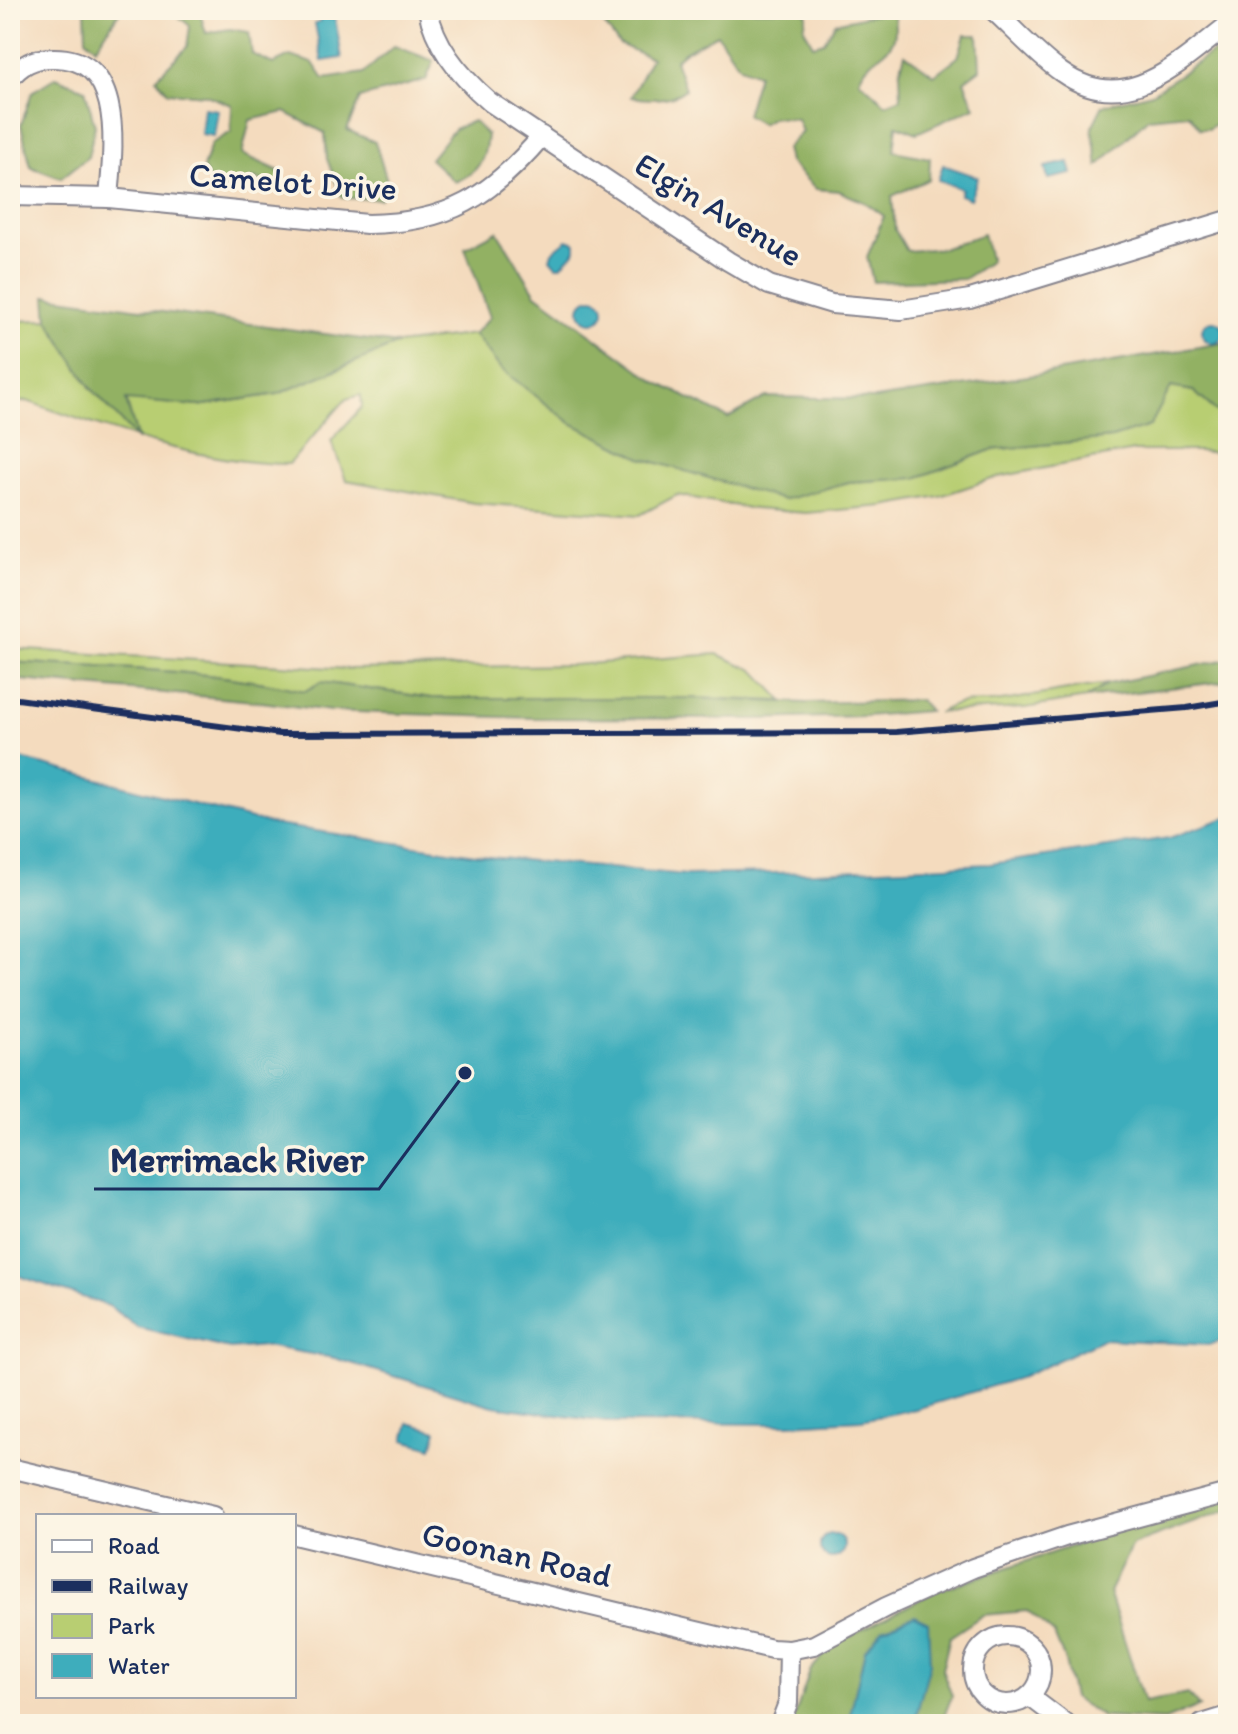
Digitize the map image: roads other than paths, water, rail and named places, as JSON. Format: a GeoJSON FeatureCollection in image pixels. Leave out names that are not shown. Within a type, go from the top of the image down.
{"type":"FeatureCollection","features":[{"type":"Feature","properties":{"kind":"street","name":"Elgin Avenue"},"geometry":{"type":"LineString","coordinates":[[428,10],[431,25],[443,49],[473,87],[508,115],[769,285],[832,304],[901,310],[970,299],[1228,220]]}},
{"type":"Feature","properties":{"kind":"street"},"geometry":{"type":"LineString","coordinates":[[993,10],[1060,72],[1087,87],[1110,92],[1134,88],[1155,78],[1228,25]]}},
{"type":"Feature","properties":{"kind":"street"},"geometry":{"type":"LineString","coordinates":[[10,79],[16,71],[38,58],[65,58],[87,64],[98,76],[108,98],[111,124],[113,152],[109,198]]}},
{"type":"Feature","properties":{"kind":"street","name":"Camelot Drive"},"geometry":{"type":"LineString","coordinates":[[10,196],[109,198],[367,224],[415,221],[439,215],[484,192],[523,158],[542,136]]}},
{"type":"Feature","properties":{"kind":"street"},"geometry":{"type":"LineString","coordinates":[[10,1468],[205,1514]]}},
{"type":"Feature","properties":{"kind":"street"},"geometry":{"type":"LineString","coordinates":[[780,1724],[788,1703],[789,1650],[814,1645],[886,1607],[973,1568],[1067,1536],[1228,1493]]}},
{"type":"Feature","properties":{"kind":"street","name":"Goonan Road"},"geometry":{"type":"LineString","coordinates":[[296,1535],[772,1649],[789,1650]]}},
{"type":"Feature","properties":{"kind":"street"},"geometry":{"type":"LineString","coordinates":[[1029,1696],[1066,1724]]}},
{"type":"Feature","properties":{"kind":"street"},"geometry":{"type":"LineString","coordinates":[[1202,1724],[1228,1716]]}},
{"type":"Feature","properties":{"kind":"water"},"geometry":{"type":"Polygon","coordinates":[[[329,16],[330,19],[335,18],[342,58],[322,61],[315,23],[329,16]]]}},
{"type":"Feature","properties":{"kind":"water"},"geometry":{"type":"Polygon","coordinates":[[[204,108],[218,110],[214,136],[201,134],[204,108]]]}},
{"type":"Feature","properties":{"kind":"water"},"geometry":{"type":"Polygon","coordinates":[[[1069,162],[1072,174],[1048,179],[1045,167],[1069,162]]]}},
{"type":"Feature","properties":{"kind":"water"},"geometry":{"type":"Polygon","coordinates":[[[943,165],[978,177],[970,199],[960,195],[962,189],[938,180],[943,165]]]}},
{"type":"Feature","properties":{"kind":"water"},"geometry":{"type":"Polygon","coordinates":[[[567,240],[576,243],[576,250],[561,266],[556,266],[550,259],[552,252],[567,240]]]}},
{"type":"Feature","properties":{"kind":"water"},"geometry":{"type":"Polygon","coordinates":[[[592,298],[600,302],[604,310],[600,318],[592,322],[584,318],[580,310],[584,302],[592,298]]]}},
{"type":"Feature","properties":{"kind":"water"},"geometry":{"type":"Polygon","coordinates":[[[1209,321],[1217,321],[1224,332],[1217,343],[1209,343],[1202,336],[1202,328],[1209,321]]]}},
{"type":"Feature","properties":{"kind":"water"},"geometry":{"type":"Polygon","coordinates":[[[10,756],[270,824],[489,857],[687,875],[990,864],[1169,838],[1228,817],[1228,1339],[1208,1345],[1103,1339],[1022,1377],[916,1409],[861,1420],[789,1424],[614,1423],[493,1406],[334,1358],[265,1346],[230,1349],[137,1327],[109,1306],[10,1273],[10,756]]]}},
{"type":"Feature","properties":{"kind":"water"},"geometry":{"type":"Polygon","coordinates":[[[409,1423],[437,1431],[432,1448],[404,1440],[409,1423]]]}},
{"type":"Feature","properties":{"kind":"water"},"geometry":{"type":"Polygon","coordinates":[[[832,1534],[843,1541],[844,1546],[837,1557],[832,1558],[821,1551],[820,1546],[827,1535],[832,1534]]]}},
{"type":"Feature","properties":{"kind":"water"},"geometry":{"type":"Polygon","coordinates":[[[914,1615],[928,1622],[930,1663],[914,1724],[848,1724],[865,1650],[883,1629],[914,1615]]]}},
{"type":"Feature","properties":{"kind":"railway"},"geometry":{"type":"LineString","coordinates":[[10,698],[280,734],[896,732],[1187,708],[1228,701]]}},
{"type":"Feature","properties":{"kind":"place","name":"Merrimack River"},"geometry":{"type":"Point","coordinates":[465,1073]}}]}
